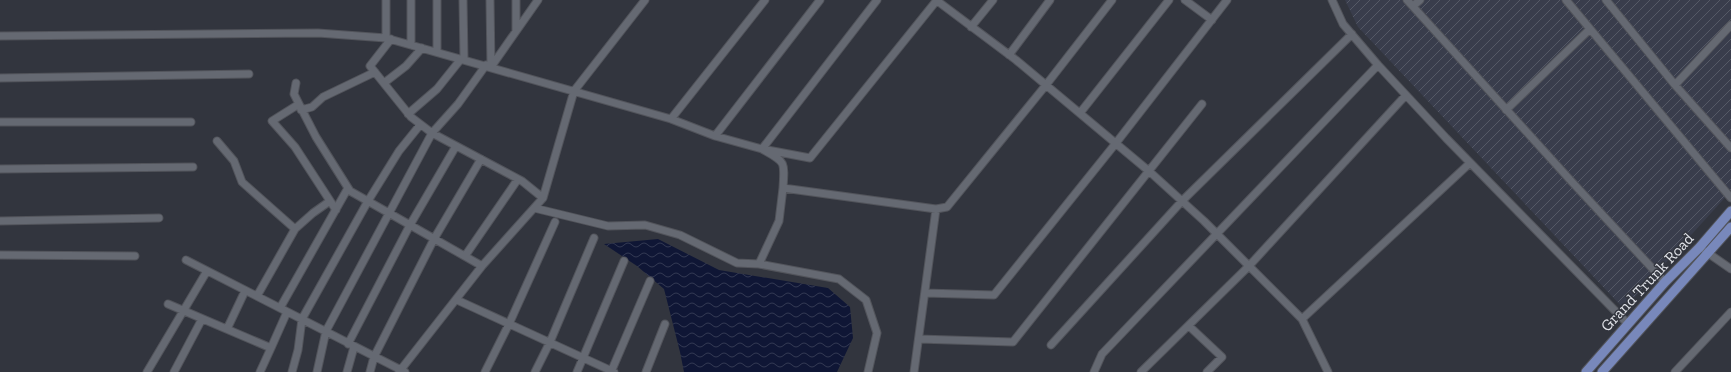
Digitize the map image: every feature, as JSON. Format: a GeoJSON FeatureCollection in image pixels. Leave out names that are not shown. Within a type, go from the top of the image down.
{"type":"FeatureCollection","features":[{"type":"Feature","properties":{"kind":"main road","name":"Grand Trunk Road"},"geometry":{"type":"LineString","coordinates":[[1586,372],[1664,282],[1700,248],[1731,212]]}},
{"type":"Feature","properties":{"kind":"main road"},"geometry":{"type":"LineString","coordinates":[[1602,372],[1731,228]]}},
{"type":"Feature","properties":{"kind":"street"},"geometry":{"type":"LineString","coordinates":[[386,0],[388,39],[370,66],[408,114],[432,133],[518,179],[543,198]]}},
{"type":"Feature","properties":{"kind":"street"},"geometry":{"type":"LineString","coordinates":[[411,0],[411,45]]}},
{"type":"Feature","properties":{"kind":"street"},"geometry":{"type":"LineString","coordinates":[[437,0],[437,52]]}},
{"type":"Feature","properties":{"kind":"street"},"geometry":{"type":"LineString","coordinates":[[408,114],[437,89],[462,59],[464,0]]}},
{"type":"Feature","properties":{"kind":"street"},"geometry":{"type":"LineString","coordinates":[[488,66],[490,0]]}},
{"type":"Feature","properties":{"kind":"street"},"geometry":{"type":"LineString","coordinates":[[516,0],[516,31]]}},
{"type":"Feature","properties":{"kind":"street"},"geometry":{"type":"LineString","coordinates":[[316,372],[326,331],[432,133],[458,104],[516,31],[538,0]]}},
{"type":"Feature","properties":{"kind":"street"},"geometry":{"type":"LineString","coordinates":[[186,260],[401,371],[482,266],[543,198],[574,91],[645,0]]}},
{"type":"Feature","properties":{"kind":"street"},"geometry":{"type":"LineString","coordinates":[[671,119],[765,0]]}},
{"type":"Feature","properties":{"kind":"street"},"geometry":{"type":"LineString","coordinates":[[715,136],[820,0]]}},
{"type":"Feature","properties":{"kind":"street"},"geometry":{"type":"LineString","coordinates":[[762,149],[877,0]]}},
{"type":"Feature","properties":{"kind":"street"},"geometry":{"type":"LineString","coordinates":[[0,36],[318,33],[388,39],[488,66],[671,119],[715,136],[762,149],[810,158],[937,0],[1046,85],[1116,143],[1216,233],[1302,319],[1328,372]]}},
{"type":"Feature","properties":{"kind":"street"},"geometry":{"type":"LineString","coordinates":[[971,27],[993,0]]}},
{"type":"Feature","properties":{"kind":"street"},"geometry":{"type":"LineString","coordinates":[[1008,55],[1050,0]]}},
{"type":"Feature","properties":{"kind":"street"},"geometry":{"type":"LineString","coordinates":[[783,188],[936,210],[947,207],[1046,85],[1112,0]]}},
{"type":"Feature","properties":{"kind":"street"},"geometry":{"type":"LineString","coordinates":[[1080,113],[1169,0]]}},
{"type":"Feature","properties":{"kind":"street"},"geometry":{"type":"LineString","coordinates":[[1186,0],[1212,20]]}},
{"type":"Feature","properties":{"kind":"street"},"geometry":{"type":"LineString","coordinates":[[925,293],[994,295],[1116,143],[1227,0]]}},
{"type":"Feature","properties":{"kind":"street"},"geometry":{"type":"LineString","coordinates":[[1332,0],[1343,24],[1378,65],[1470,164],[1628,324]]}},
{"type":"Feature","properties":{"kind":"street"},"geometry":{"type":"LineString","coordinates":[[1407,0],[1664,282]]}},
{"type":"Feature","properties":{"kind":"street"},"geometry":{"type":"LineString","coordinates":[[1413,6],[1420,0]]}},
{"type":"Feature","properties":{"kind":"street"},"geometry":{"type":"LineString","coordinates":[[1566,0],[1731,198]]}},
{"type":"Feature","properties":{"kind":"street"},"geometry":{"type":"LineString","coordinates":[[1610,1],[1675,85],[1731,148]]}},
{"type":"Feature","properties":{"kind":"street"},"geometry":{"type":"LineString","coordinates":[[1675,85],[1731,25]]}},
{"type":"Feature","properties":{"kind":"street"},"geometry":{"type":"LineString","coordinates":[[1506,110],[1590,29]]}},
{"type":"Feature","properties":{"kind":"street"},"geometry":{"type":"LineString","coordinates":[[1050,345],[1182,201],[1352,34]]}},
{"type":"Feature","properties":{"kind":"street"},"geometry":{"type":"LineString","coordinates":[[384,83],[406,66],[422,48]]}},
{"type":"Feature","properties":{"kind":"street"},"geometry":{"type":"LineString","coordinates":[[1094,372],[1102,354],[1378,65]]}},
{"type":"Feature","properties":{"kind":"street"},"geometry":{"type":"LineString","coordinates":[[336,210],[295,147],[272,121],[300,107],[312,107],[323,97],[375,72]]}},
{"type":"Feature","properties":{"kind":"street"},"geometry":{"type":"LineString","coordinates":[[0,78],[249,74]]}},
{"type":"Feature","properties":{"kind":"street"},"geometry":{"type":"LineString","coordinates":[[296,83],[294,94],[300,107],[316,137],[350,191],[482,266]]}},
{"type":"Feature","properties":{"kind":"street"},"geometry":{"type":"LineString","coordinates":[[1141,372],[1249,266],[1406,95]]}},
{"type":"Feature","properties":{"kind":"street"},"geometry":{"type":"LineString","coordinates":[[919,339],[1013,342],[1150,172],[1202,104]]}},
{"type":"Feature","properties":{"kind":"street"},"geometry":{"type":"LineString","coordinates":[[0,122],[191,122]]}},
{"type":"Feature","properties":{"kind":"street"},"geometry":{"type":"LineString","coordinates":[[292,372],[298,350],[302,319],[368,201],[399,151],[420,124]]}},
{"type":"Feature","properties":{"kind":"street"},"geometry":{"type":"LineString","coordinates":[[217,142],[234,161],[242,182],[295,229]]}},
{"type":"Feature","properties":{"kind":"street"},"geometry":{"type":"LineString","coordinates":[[347,372],[351,345],[410,225],[456,146]]}},
{"type":"Feature","properties":{"kind":"street"},"geometry":{"type":"LineString","coordinates":[[759,264],[779,221],[785,166],[780,159],[762,149]]}},
{"type":"Feature","properties":{"kind":"street"},"geometry":{"type":"LineString","coordinates":[[370,372],[374,357],[434,239],[481,159]]}},
{"type":"Feature","properties":{"kind":"street"},"geometry":{"type":"LineString","coordinates":[[1302,319],[1470,164]]}},
{"type":"Feature","properties":{"kind":"street"},"geometry":{"type":"LineString","coordinates":[[0,169],[193,167]]}},
{"type":"Feature","properties":{"kind":"street"},"geometry":{"type":"LineString","coordinates":[[465,256],[518,179]]}},
{"type":"Feature","properties":{"kind":"street"},"geometry":{"type":"LineString","coordinates":[[260,372],[271,348],[283,310],[348,188]]}},
{"type":"Feature","properties":{"kind":"street"},"geometry":{"type":"LineString","coordinates":[[256,296],[295,229],[313,213],[330,201]]}},
{"type":"Feature","properties":{"kind":"street"},"geometry":{"type":"LineString","coordinates":[[534,208],[608,226],[645,224],[680,235],[737,263],[759,264],[839,279],[866,300],[877,333],[868,372]]}},
{"type":"Feature","properties":{"kind":"street"},"geometry":{"type":"LineString","coordinates":[[914,372],[936,210]]}},
{"type":"Feature","properties":{"kind":"street"},"geometry":{"type":"LineString","coordinates":[[0,221],[159,218]]}},
{"type":"Feature","properties":{"kind":"street"},"geometry":{"type":"LineString","coordinates":[[485,372],[509,324],[555,222]]}},
{"type":"Feature","properties":{"kind":"street"},"geometry":{"type":"LineString","coordinates":[[535,372],[550,342],[594,238]]}},
{"type":"Feature","properties":{"kind":"street"},"geometry":{"type":"LineString","coordinates":[[1700,248],[1731,269]]}},
{"type":"Feature","properties":{"kind":"street"},"geometry":{"type":"LineString","coordinates":[[0,255],[135,256]]}},
{"type":"Feature","properties":{"kind":"street"},"geometry":{"type":"LineString","coordinates":[[577,372],[624,262]]}},
{"type":"Feature","properties":{"kind":"street"},"geometry":{"type":"LineString","coordinates":[[147,372],[207,271]]}},
{"type":"Feature","properties":{"kind":"street"},"geometry":{"type":"LineString","coordinates":[[457,300],[612,372],[650,280]]}},
{"type":"Feature","properties":{"kind":"street"},"geometry":{"type":"LineString","coordinates":[[226,329],[245,290]]}},
{"type":"Feature","properties":{"kind":"street"},"geometry":{"type":"LineString","coordinates":[[168,304],[271,348]]}},
{"type":"Feature","properties":{"kind":"street"},"geometry":{"type":"LineString","coordinates":[[1676,372],[1731,312]]}},
{"type":"Feature","properties":{"kind":"street"},"geometry":{"type":"LineString","coordinates":[[174,372],[202,319]]}},
{"type":"Feature","properties":{"kind":"street"},"geometry":{"type":"LineString","coordinates":[[646,372],[665,324]]}},
{"type":"Feature","properties":{"kind":"street"},"geometry":{"type":"LineString","coordinates":[[1188,326],[1222,357],[1207,372]]}},
{"type":"Feature","properties":{"kind":"shaded area"},"geometry":{"type":"Polygon","coordinates":[[[1345,0],[1731,0],[1731,191],[1624,309],[1358,27],[1345,0]]]}},
{"type":"Feature","properties":{"kind":"water"},"geometry":{"type":"Polygon","coordinates":[[[658,239],[719,270],[828,288],[850,307],[853,338],[837,372],[684,372],[664,289],[637,266],[604,244],[658,239]]]}}]}
